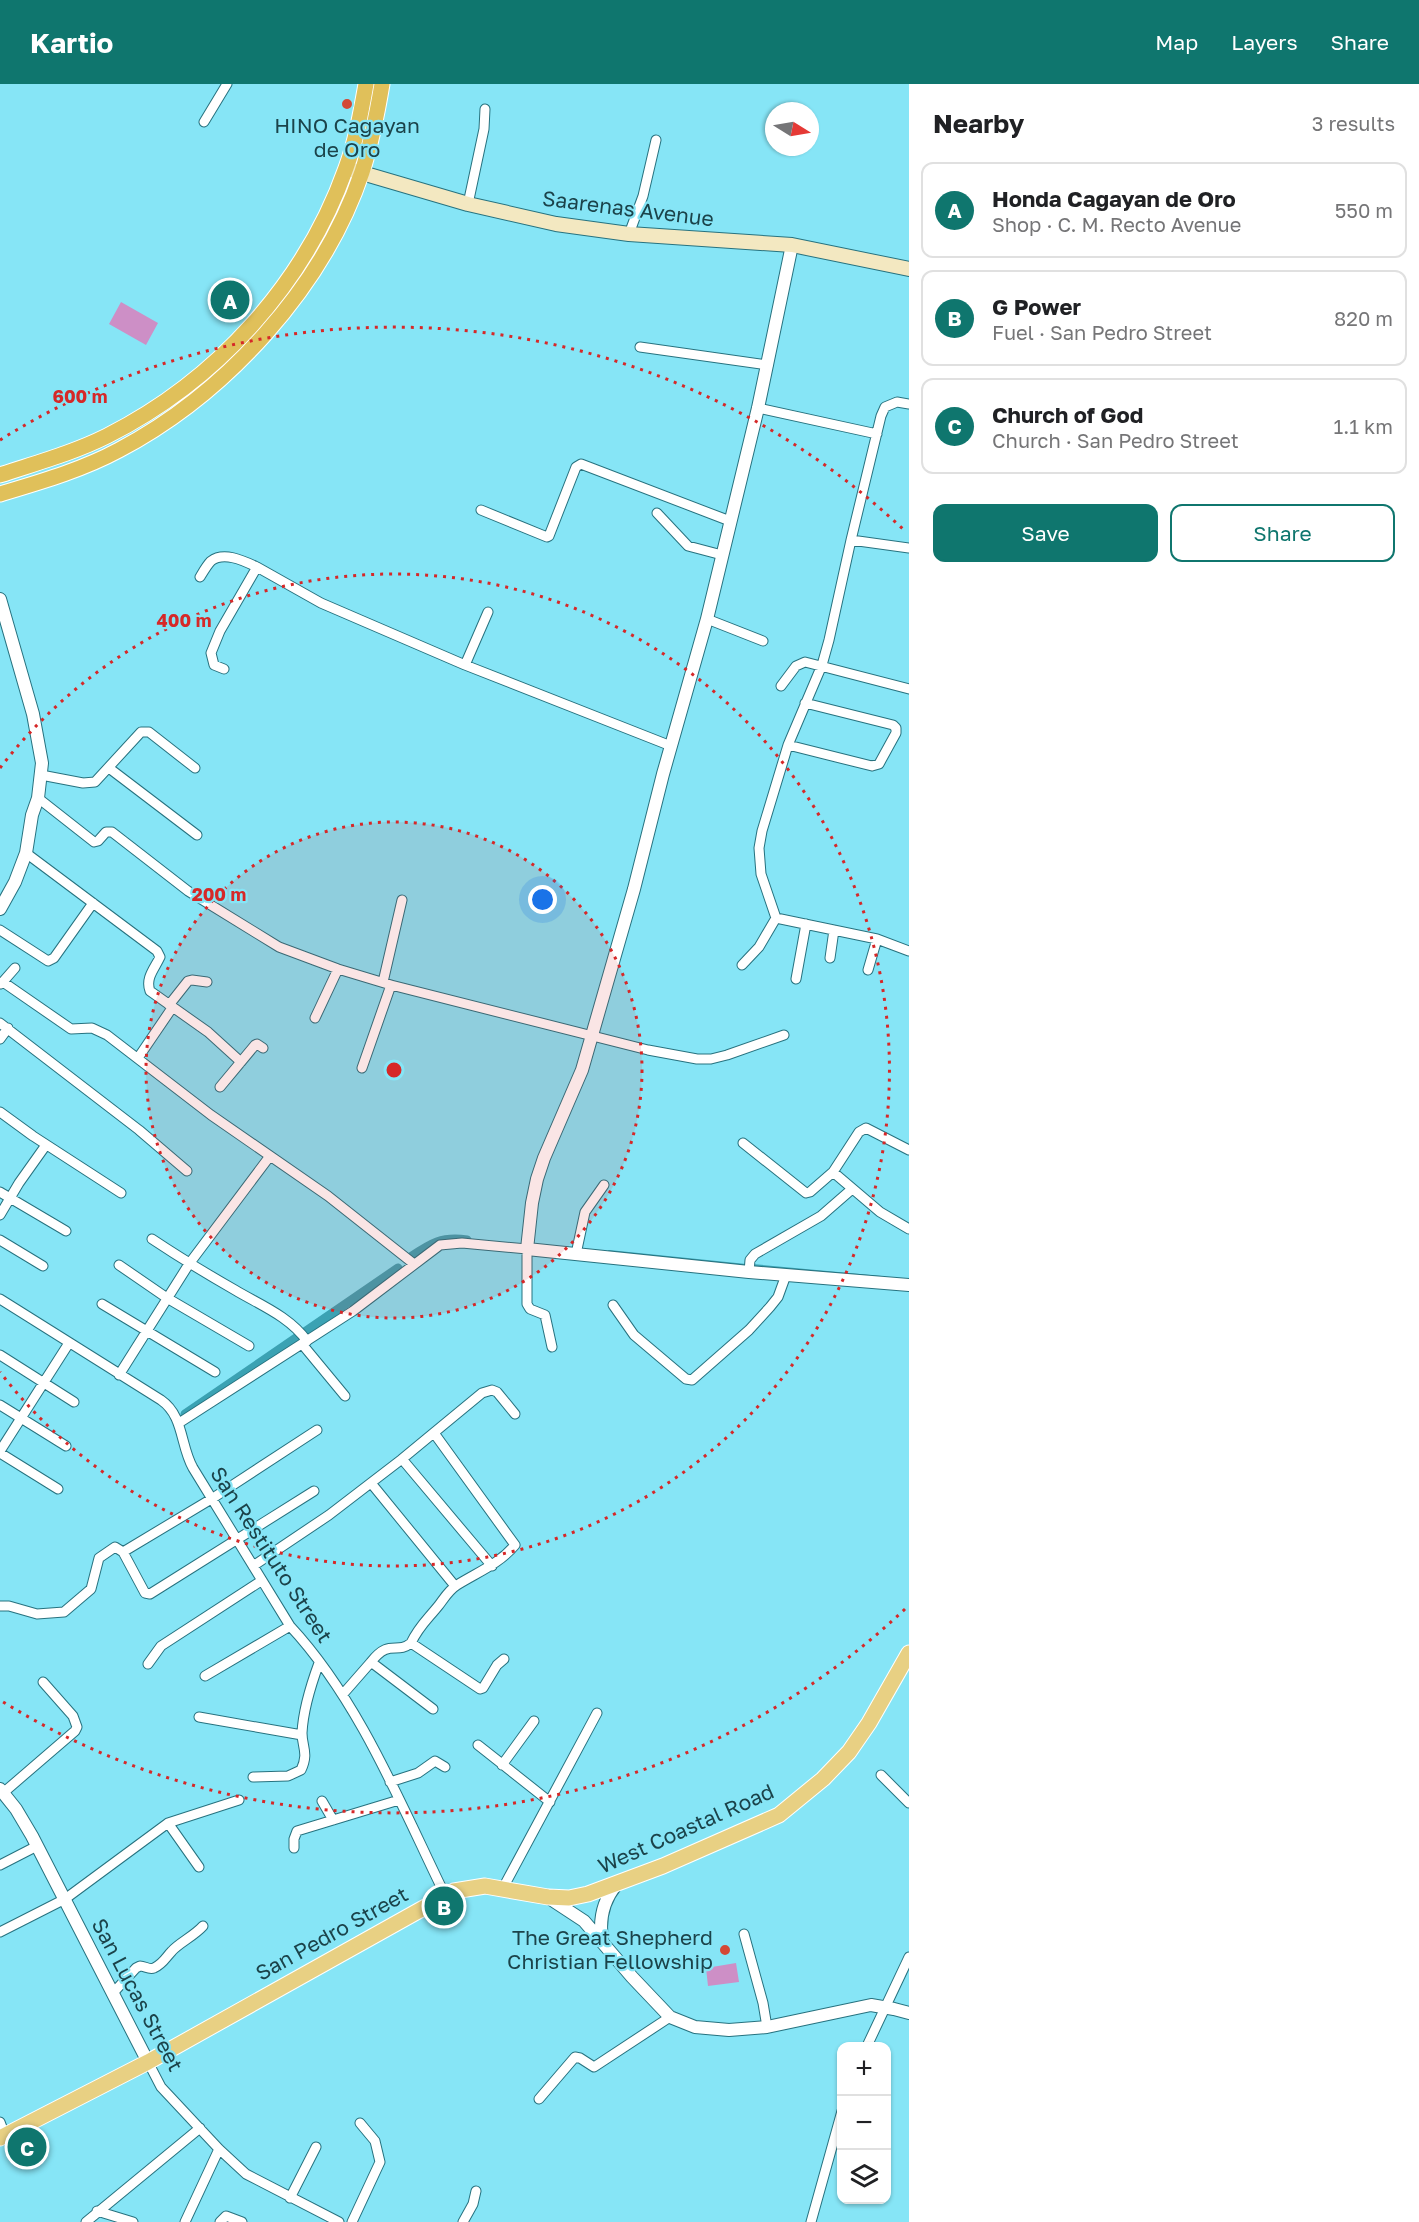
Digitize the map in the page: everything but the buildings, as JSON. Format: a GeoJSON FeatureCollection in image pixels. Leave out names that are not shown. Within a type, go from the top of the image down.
{"type":"FeatureCollection","features":[{"type":"Feature","properties":{"kind":"highway"},"geometry":{"type":"LineString","coordinates":[[0,475],[79,448],[106,436],[170,397],[214,362],[255,323],[291,277],[320,225],[346,168],[366,84]]}},
{"type":"Feature","properties":{"kind":"highway"},"geometry":{"type":"LineString","coordinates":[[0,494],[78,468],[118,451],[166,422],[219,381],[253,345],[304,285],[346,210],[362,173],[382,84]]}},
{"type":"Feature","properties":{"kind":"main road","name":"Saarenas Avenue"},"geometry":{"type":"LineString","coordinates":[[346,168],[468,204],[556,224],[629,234],[792,245],[909,269]]}},
{"type":"Feature","properties":{"kind":"main road","name":"West Coastal Road"},"geometry":{"type":"LineString","coordinates":[[548,1897],[579,1896],[616,1885],[779,1815],[823,1779],[849,1752],[869,1723],[909,1653]]}},
{"type":"Feature","properties":{"kind":"main road","name":"San Pedro Street"},"geometry":{"type":"LineString","coordinates":[[2,2132],[148,2062],[445,1895],[474,1886],[503,1888],[548,1897]]}},
{"type":"Feature","properties":{"kind":"street"},"geometry":{"type":"LineString","coordinates":[[204,122],[227,84]]}},
{"type":"Feature","properties":{"kind":"street"},"geometry":{"type":"LineString","coordinates":[[468,204],[484,129],[485,109]]}},
{"type":"Feature","properties":{"kind":"street"},"geometry":{"type":"LineString","coordinates":[[629,234],[644,196],[656,140]]}},
{"type":"Feature","properties":{"kind":"street"},"geometry":{"type":"LineString","coordinates":[[552,1347],[545,1315],[530,1309],[527,1304],[527,1249],[537,1179],[582,1070],[634,889],[707,619],[768,365],[792,245]]}},
{"type":"Feature","properties":{"kind":"street"},"geometry":{"type":"LineString","coordinates":[[640,346],[768,365]]}},
{"type":"Feature","properties":{"kind":"street"},"geometry":{"type":"LineString","coordinates":[[742,965],[759,947],[776,918],[761,874],[759,848],[762,831],[788,745],[822,665],[850,540],[885,407],[897,402],[909,404]]}},
{"type":"Feature","properties":{"kind":"street"},"geometry":{"type":"LineString","coordinates":[[758,408],[878,434]]}},
{"type":"Feature","properties":{"kind":"street"},"geometry":{"type":"LineString","coordinates":[[481,510],[547,537],[576,467],[581,464],[730,521]]}},
{"type":"Feature","properties":{"kind":"street"},"geometry":{"type":"LineString","coordinates":[[657,513],[688,546],[722,555]]}},
{"type":"Feature","properties":{"kind":"street"},"geometry":{"type":"LineString","coordinates":[[850,540],[909,548]]}},
{"type":"Feature","properties":{"kind":"street"},"geometry":{"type":"LineString","coordinates":[[200,577],[211,561],[219,557],[234,558],[257,567],[321,603],[465,666],[671,746]]}},
{"type":"Feature","properties":{"kind":"street"},"geometry":{"type":"LineString","coordinates":[[224,669],[214,665],[211,653],[220,631],[257,567]]}},
{"type":"Feature","properties":{"kind":"street"},"geometry":{"type":"LineString","coordinates":[[0,599],[33,714],[42,756],[38,798],[32,815],[26,853],[15,882],[0,909]]}},
{"type":"Feature","properties":{"kind":"street"},"geometry":{"type":"LineString","coordinates":[[465,666],[488,612]]}},
{"type":"Feature","properties":{"kind":"street"},"geometry":{"type":"LineString","coordinates":[[707,619],[763,641]]}},
{"type":"Feature","properties":{"kind":"street"},"geometry":{"type":"LineString","coordinates":[[781,686],[796,666],[805,662],[909,689]]}},
{"type":"Feature","properties":{"kind":"street"},"geometry":{"type":"LineString","coordinates":[[788,745],[872,766],[879,764],[896,733],[893,725],[805,703]]}},
{"type":"Feature","properties":{"kind":"street"},"geometry":{"type":"LineString","coordinates":[[41,775],[91,783],[98,780],[144,731],[149,732],[195,768]]}},
{"type":"Feature","properties":{"kind":"street"},"geometry":{"type":"LineString","coordinates":[[109,768],[197,835]]}},
{"type":"Feature","properties":{"kind":"street"},"geometry":{"type":"LineString","coordinates":[[38,798],[94,842],[98,842],[106,832],[112,832],[164,874],[235,921],[287,950],[338,969],[591,1036],[648,1050],[706,1060],[784,1035]]}},
{"type":"Feature","properties":{"kind":"street"},"geometry":{"type":"LineString","coordinates":[[26,853],[160,955],[150,975],[148,986],[155,995],[208,1032],[241,1062]]}},
{"type":"Feature","properties":{"kind":"street"},"geometry":{"type":"LineString","coordinates":[[362,1068],[387,983],[402,900]]}},
{"type":"Feature","properties":{"kind":"street"},"geometry":{"type":"LineString","coordinates":[[0,930],[48,961],[54,958],[93,903]]}},
{"type":"Feature","properties":{"kind":"street"},"geometry":{"type":"LineString","coordinates":[[776,918],[877,939],[909,951]]}},
{"type":"Feature","properties":{"kind":"street"},"geometry":{"type":"LineString","coordinates":[[796,979],[806,924]]}},
{"type":"Feature","properties":{"kind":"street"},"geometry":{"type":"LineString","coordinates":[[830,958],[834,930]]}},
{"type":"Feature","properties":{"kind":"street"},"geometry":{"type":"LineString","coordinates":[[868,970],[877,939]]}},
{"type":"Feature","properties":{"kind":"street"},"geometry":{"type":"LineString","coordinates":[[15,968],[2,984],[71,1029],[98,1030],[218,1120],[328,1196],[414,1264]]}},
{"type":"Feature","properties":{"kind":"street"},"geometry":{"type":"LineString","coordinates":[[315,1018],[338,969]]}},
{"type":"Feature","properties":{"kind":"street"},"geometry":{"type":"LineString","coordinates":[[138,1058],[188,981],[207,982]]}},
{"type":"Feature","properties":{"kind":"street"},"geometry":{"type":"LineString","coordinates":[[0,1039],[4,1026],[139,1130],[187,1172]]}},
{"type":"Feature","properties":{"kind":"street"},"geometry":{"type":"LineString","coordinates":[[220,1088],[255,1045],[258,1044],[263,1048]]}},
{"type":"Feature","properties":{"kind":"street"},"geometry":{"type":"LineString","coordinates":[[0,1112],[46,1145],[121,1193]]}},
{"type":"Feature","properties":{"kind":"street"},"geometry":{"type":"LineString","coordinates":[[743,1143],[806,1192],[810,1192],[833,1172],[860,1132],[866,1128],[909,1150]]}},
{"type":"Feature","properties":{"kind":"street"},"geometry":{"type":"LineString","coordinates":[[0,1215],[46,1145]]}},
{"type":"Feature","properties":{"kind":"street"},"geometry":{"type":"LineString","coordinates":[[119,1375],[189,1264],[270,1156]]}},
{"type":"Feature","properties":{"kind":"street"},"geometry":{"type":"LineString","coordinates":[[833,1172],[889,1218],[909,1229]]}},
{"type":"Feature","properties":{"kind":"street"},"geometry":{"type":"LineString","coordinates":[[577,1249],[585,1212],[604,1185]]}},
{"type":"Feature","properties":{"kind":"street"},"geometry":{"type":"LineString","coordinates":[[750,1267],[754,1254],[821,1216],[852,1189]]}},
{"type":"Feature","properties":{"kind":"street"},"geometry":{"type":"LineString","coordinates":[[0,1192],[66,1231]]}},
{"type":"Feature","properties":{"kind":"street"},"geometry":{"type":"LineString","coordinates":[[152,1239],[189,1264],[272,1310],[303,1339],[345,1396]]}},
{"type":"Feature","properties":{"kind":"street"},"geometry":{"type":"LineString","coordinates":[[0,1240],[43,1266]]}},
{"type":"Feature","properties":{"kind":"street"},"geometry":{"type":"LineString","coordinates":[[179,1423],[303,1339],[376,1295],[429,1251],[447,1243],[462,1242],[527,1249],[577,1249],[750,1267],[786,1275],[909,1285]]}},
{"type":"Feature","properties":{"kind":"street"},"geometry":{"type":"LineString","coordinates":[[119,1265],[167,1298],[249,1346]]}},
{"type":"Feature","properties":{"kind":"street"},"geometry":{"type":"LineString","coordinates":[[613,1305],[634,1335],[686,1379],[692,1380],[764,1315],[778,1297],[786,1275]]}},
{"type":"Feature","properties":{"kind":"street","name":"San Restituto Street"},"geometry":{"type":"LineString","coordinates":[[0,1299],[168,1405],[177,1416],[189,1460],[290,1626],[343,1694],[390,1782],[445,1895]]}},
{"type":"Feature","properties":{"kind":"street"},"geometry":{"type":"LineString","coordinates":[[102,1304],[215,1372]]}},
{"type":"Feature","properties":{"kind":"street"},"geometry":{"type":"LineString","coordinates":[[58,1489],[0,1452],[69,1343]]}},
{"type":"Feature","properties":{"kind":"street"},"geometry":{"type":"LineString","coordinates":[[0,1355],[74,1402]]}},
{"type":"Feature","properties":{"kind":"street"},"geometry":{"type":"LineString","coordinates":[[253,1566],[329,1515],[482,1393],[488,1390],[497,1392],[515,1414]]}},
{"type":"Feature","properties":{"kind":"street"},"geometry":{"type":"LineString","coordinates":[[0,1405],[66,1446]]}},
{"type":"Feature","properties":{"kind":"street"},"geometry":{"type":"LineString","coordinates":[[123,1552],[213,1498],[317,1430]]}},
{"type":"Feature","properties":{"kind":"street"},"geometry":{"type":"LineString","coordinates":[[343,1694],[379,1652],[387,1648],[405,1648],[411,1643],[426,1618],[456,1586],[492,1566],[515,1544],[434,1433]]}},
{"type":"Feature","properties":{"kind":"street"},"geometry":{"type":"LineString","coordinates":[[402,1459],[492,1566]]}},
{"type":"Feature","properties":{"kind":"street"},"geometry":{"type":"LineString","coordinates":[[371,1483],[456,1586]]}},
{"type":"Feature","properties":{"kind":"street"},"geometry":{"type":"LineString","coordinates":[[0,1606],[9,1606],[37,1614],[63,1612],[91,1590],[99,1558],[112,1548],[119,1548],[123,1552],[146,1593],[150,1594],[314,1491]]}},
{"type":"Feature","properties":{"kind":"street"},"geometry":{"type":"LineString","coordinates":[[148,1664],[161,1646],[261,1581]]}},
{"type":"Feature","properties":{"kind":"street"},"geometry":{"type":"LineString","coordinates":[[205,1676],[290,1626]]}},
{"type":"Feature","properties":{"kind":"street"},"geometry":{"type":"LineString","coordinates":[[411,1643],[480,1689],[504,1659]]}},
{"type":"Feature","properties":{"kind":"street"},"geometry":{"type":"LineString","coordinates":[[371,1662],[433,1709]]}},
{"type":"Feature","properties":{"kind":"street"},"geometry":{"type":"LineString","coordinates":[[253,1777],[288,1776],[301,1770],[305,1747],[302,1735],[312,1686],[320,1663]]}},
{"type":"Feature","properties":{"kind":"street"},"geometry":{"type":"LineString","coordinates":[[3,1795],[77,1728],[73,1716],[43,1682]]}},
{"type":"Feature","properties":{"kind":"street"},"geometry":{"type":"LineString","coordinates":[[503,1888],[597,1713]]}},
{"type":"Feature","properties":{"kind":"street"},"geometry":{"type":"LineString","coordinates":[[199,1717],[302,1735]]}},
{"type":"Feature","properties":{"kind":"street"},"geometry":{"type":"LineString","coordinates":[[502,1765],[534,1721]]}},
{"type":"Feature","properties":{"kind":"street"},"geometry":{"type":"LineString","coordinates":[[478,1745],[550,1802]]}},
{"type":"Feature","properties":{"kind":"street"},"geometry":{"type":"LineString","coordinates":[[390,1782],[418,1773],[435,1761],[445,1767]]}},
{"type":"Feature","properties":{"kind":"street"},"geometry":{"type":"LineString","coordinates":[[881,1775],[909,1803]]}},
{"type":"Feature","properties":{"kind":"street","name":"San Lucas Street"},"geometry":{"type":"LineString","coordinates":[[3,1795],[37,1846],[161,2086],[219,2149],[246,2174],[339,2222]]}},
{"type":"Feature","properties":{"kind":"street"},"geometry":{"type":"LineString","coordinates":[[0,1932],[65,1899],[168,1823],[239,1800]]}},
{"type":"Feature","properties":{"kind":"street"},"geometry":{"type":"LineString","coordinates":[[294,1848],[297,1831],[399,1800]]}},
{"type":"Feature","properties":{"kind":"street"},"geometry":{"type":"LineString","coordinates":[[322,1801],[333,1820]]}},
{"type":"Feature","properties":{"kind":"street"},"geometry":{"type":"LineString","coordinates":[[168,1823],[199,1867]]}},
{"type":"Feature","properties":{"kind":"street"},"geometry":{"type":"LineString","coordinates":[[0,1865],[37,1846]]}},
{"type":"Feature","properties":{"kind":"street"},"geometry":{"type":"LineString","coordinates":[[602,1940],[600,1927],[602,1913],[606,1899],[616,1885]]}},
{"type":"Feature","properties":{"kind":"street","name":"San Pedro Street"},"geometry":{"type":"LineString","coordinates":[[548,1897],[584,1921],[670,2017],[695,2027],[729,2030],[767,2027],[871,2005],[909,2013]]}},
{"type":"Feature","properties":{"kind":"street"},"geometry":{"type":"LineString","coordinates":[[113,1994],[136,1968],[140,1965],[150,1969],[156,1967],[168,1957],[173,1949],[194,1936],[203,1926]]}},
{"type":"Feature","properties":{"kind":"street"},"geometry":{"type":"LineString","coordinates":[[744,1934],[763,2003],[767,2027]]}},
{"type":"Feature","properties":{"kind":"street"},"geometry":{"type":"LineString","coordinates":[[869,2042],[909,1957]]}},
{"type":"Feature","properties":{"kind":"street"},"geometry":{"type":"LineString","coordinates":[[539,2099],[575,2057],[594,2067],[670,2017]]}},
{"type":"Feature","properties":{"kind":"street"},"geometry":{"type":"LineString","coordinates":[[352,2222],[380,2162],[375,2141],[360,2123]]}},
{"type":"Feature","properties":{"kind":"street"},"geometry":{"type":"LineString","coordinates":[[86,2222],[200,2128]]}},
{"type":"Feature","properties":{"kind":"street"},"geometry":{"type":"LineString","coordinates":[[811,2222],[837,2129]]}},
{"type":"Feature","properties":{"kind":"street"},"geometry":{"type":"LineString","coordinates":[[290,2198],[316,2147]]}},
{"type":"Feature","properties":{"kind":"street"},"geometry":{"type":"LineString","coordinates":[[185,2222],[219,2149]]}},
{"type":"Feature","properties":{"kind":"street"},"geometry":{"type":"LineString","coordinates":[[463,2222],[473,2204],[476,2191]]}},
{"type":"Feature","properties":{"kind":"street"},"geometry":{"type":"LineString","coordinates":[[97,2211],[133,2222]]}},
{"type":"Feature","properties":{"kind":"street"},"geometry":{"type":"LineString","coordinates":[[220,2222],[226,2216],[242,2222]]}},
{"type":"Feature","properties":{"kind":"shaded area"},"geometry":{"type":"Polygon","coordinates":[[[121,302],[158,323],[146,345],[109,324],[121,302]]]}},
{"type":"Feature","properties":{"kind":"shaded area"},"geometry":{"type":"Polygon","coordinates":[[[736,1963],[739,1982],[708,1986],[706,1968],[736,1963]]]}},
{"type":"Feature","properties":{"kind":"waterway"},"geometry":{"type":"LineString","coordinates":[[409,1258],[436,1242],[450,1239],[467,1240]]}},
{"type":"Feature","properties":{"kind":"waterway"},"geometry":{"type":"LineString","coordinates":[[609,1251],[746,1265]]}},
{"type":"Feature","properties":{"kind":"waterway"},"geometry":{"type":"LineString","coordinates":[[752,1265],[881,1277]]}},
{"type":"Feature","properties":{"kind":"waterway"},"geometry":{"type":"LineString","coordinates":[[185,1414],[398,1268]]}},
{"type":"Feature","properties":{"kind":"place","name":"HINO Cagayan de Oro"},"geometry":{"type":"Point","coordinates":[347,104]}},
{"type":"Feature","properties":{"kind":"place","name":"Honda Cagayan de Oro"},"geometry":{"type":"Point","coordinates":[230,300]}},
{"type":"Feature","properties":{"kind":"place","name":"G Power"},"geometry":{"type":"Point","coordinates":[444,1906]}},
{"type":"Feature","properties":{"kind":"place","name":"The Great Shepherd Christian Fellowship"},"geometry":{"type":"Point","coordinates":[725,1950]}},
{"type":"Feature","properties":{"kind":"place","name":"Church of God"},"geometry":{"type":"Point","coordinates":[27,2147]}}]}
